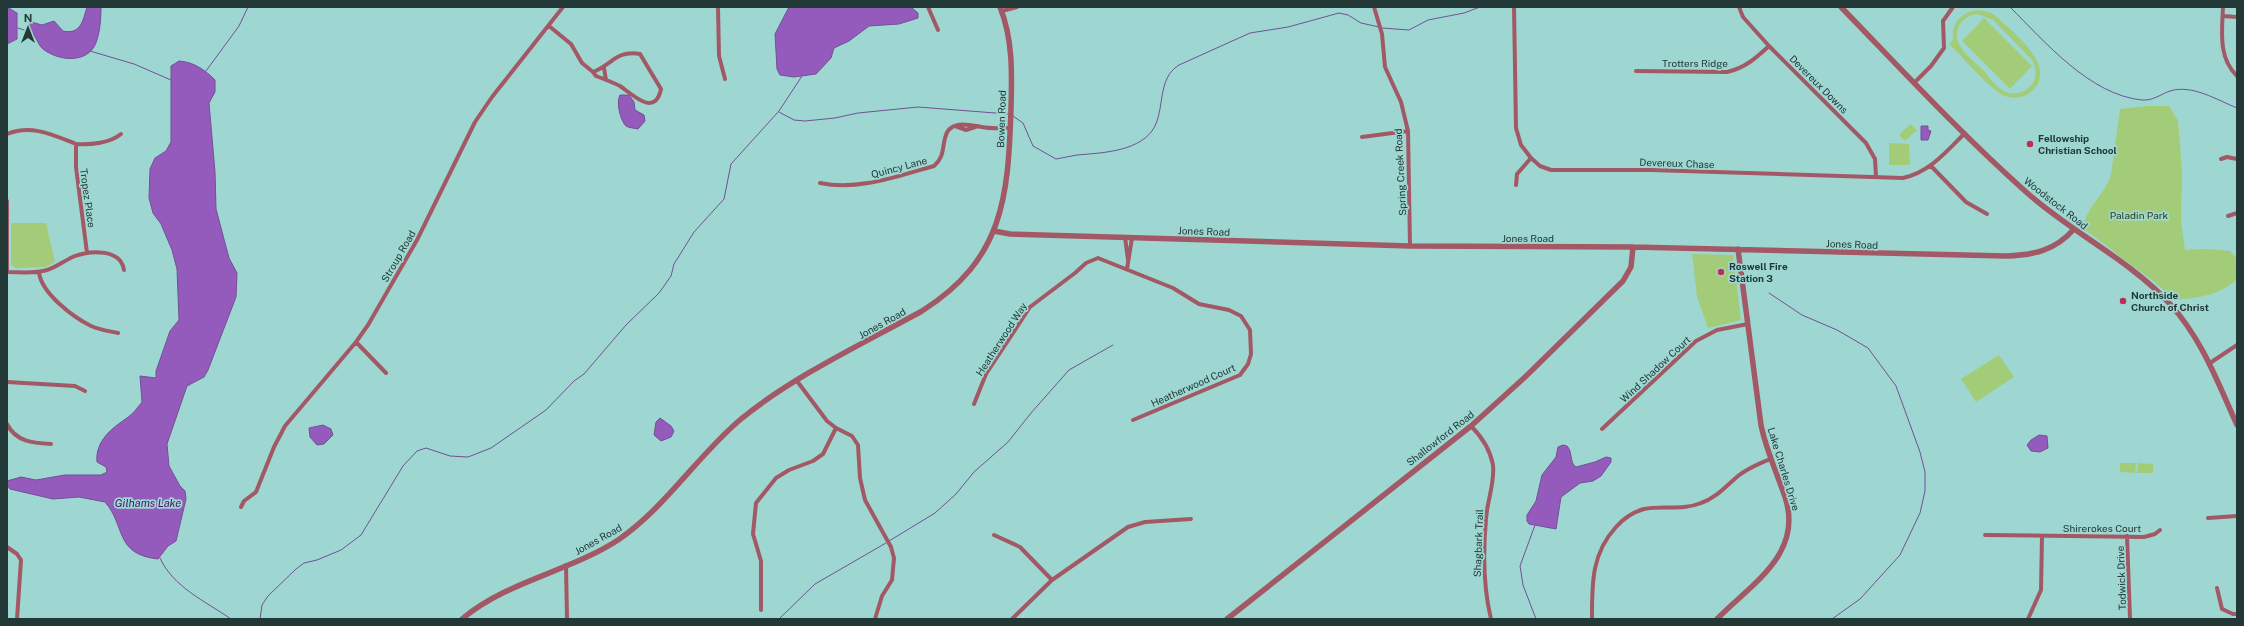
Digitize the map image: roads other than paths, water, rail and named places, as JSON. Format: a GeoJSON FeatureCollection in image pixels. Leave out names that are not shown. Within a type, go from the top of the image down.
{"type":"FeatureCollection","features":[{"type":"Feature","properties":{"kind":"street","name":"Stroup Road"},"geometry":{"type":"LineString","coordinates":[[241,507],[244,501],[256,492],[274,447],[286,426],[356,342],[417,240],[475,122],[492,97],[563,7]]}},
{"type":"Feature","properties":{"kind":"street"},"geometry":{"type":"LineString","coordinates":[[718,7],[720,56],[725,79]]}},
{"type":"Feature","properties":{"kind":"street"},"geometry":{"type":"LineString","coordinates":[[928,7],[938,30]]}},
{"type":"Feature","properties":{"kind":"street"},"geometry":{"type":"LineString","coordinates":[[1001,9],[1017,7]]}},
{"type":"Feature","properties":{"kind":"street","name":"Spring Creek Road"},"geometry":{"type":"LineString","coordinates":[[1374,7],[1382,34],[1385,67],[1401,102],[1408,131],[1410,246]]}},
{"type":"Feature","properties":{"kind":"street","name":"Devereux Chase"},"geometry":{"type":"LineString","coordinates":[[1514,7],[1516,128],[1521,145],[1531,158],[1540,166],[1551,170],[1651,170],[1903,178],[1913,176],[1931,166],[1965,133]]}},
{"type":"Feature","properties":{"kind":"street","name":"Devereux Downs"},"geometry":{"type":"LineString","coordinates":[[1739,7],[1743,17],[1769,46],[1866,143],[1875,159],[1876,177]]}},
{"type":"Feature","properties":{"kind":"street","name":"Woodstock Road"},"geometry":{"type":"LineString","coordinates":[[1841,7],[1965,133],[2026,192],[2159,293],[2182,318],[2210,363],[2237,425]]}},
{"type":"Feature","properties":{"kind":"street"},"geometry":{"type":"LineString","coordinates":[[1915,82],[1931,66],[1944,48],[1943,21],[1953,7]]}},
{"type":"Feature","properties":{"kind":"street"},"geometry":{"type":"LineString","coordinates":[[2223,7],[2224,56],[2231,70],[2237,76]]}},
{"type":"Feature","properties":{"kind":"street","name":"Bowen Road"},"geometry":{"type":"LineString","coordinates":[[994,231],[1006,191],[1010,128],[1011,56],[1001,9]]}},
{"type":"Feature","properties":{"kind":"street"},"geometry":{"type":"LineString","coordinates":[[2222,16],[2237,17]]}},
{"type":"Feature","properties":{"kind":"street"},"geometry":{"type":"LineString","coordinates":[[549,26],[571,44],[582,63],[596,76],[618,85],[639,101],[647,103],[654,101],[660,95],[661,89],[640,54],[629,52],[619,55],[604,68],[593,72]]}},
{"type":"Feature","properties":{"kind":"street","name":"Trotters Ridge"},"geometry":{"type":"LineString","coordinates":[[1636,71],[1727,72],[1738,70],[1750,63],[1769,46]]}},
{"type":"Feature","properties":{"kind":"street"},"geometry":{"type":"LineString","coordinates":[[604,68],[606,80]]}},
{"type":"Feature","properties":{"kind":"street","name":"Quincy Lane"},"geometry":{"type":"LineString","coordinates":[[820,184],[839,186],[874,183],[934,166],[940,161],[944,153],[946,135],[950,128],[955,126],[966,130],[978,126],[1010,128]]}},
{"type":"Feature","properties":{"kind":"street"},"geometry":{"type":"LineString","coordinates":[[7,134],[22,129],[35,130],[76,144],[112,140],[121,134]]}},
{"type":"Feature","properties":{"kind":"street"},"geometry":{"type":"LineString","coordinates":[[1362,137],[1408,131]]}},
{"type":"Feature","properties":{"kind":"street","name":"Tropez Place"},"geometry":{"type":"LineString","coordinates":[[76,144],[76,167],[87,253]]}},
{"type":"Feature","properties":{"kind":"street"},"geometry":{"type":"LineString","coordinates":[[2221,159],[2227,157],[2237,159]]}},
{"type":"Feature","properties":{"kind":"street"},"geometry":{"type":"LineString","coordinates":[[1516,185],[1517,174],[1531,158]]}},
{"type":"Feature","properties":{"kind":"street"},"geometry":{"type":"LineString","coordinates":[[1931,166],[1966,202],[1987,214]]}},
{"type":"Feature","properties":{"kind":"street"},"geometry":{"type":"LineString","coordinates":[[7,201],[7,272],[39,272],[54,267],[76,255],[87,253],[113,255],[121,260],[124,270]]}},
{"type":"Feature","properties":{"kind":"street"},"geometry":{"type":"LineString","coordinates":[[2228,216],[2237,213]]}},
{"type":"Feature","properties":{"kind":"street","name":"Jones Road"},"geometry":{"type":"LineString","coordinates":[[462,619],[503,594],[609,545],[631,531],[660,504],[727,432],[759,405],[797,381],[922,311],[941,298],[972,267],[994,231],[1010,234],[1410,246],[1633,247],[2018,256],[2046,250],[2062,241],[2074,229]]}},
{"type":"Feature","properties":{"kind":"street"},"geometry":{"type":"LineString","coordinates":[[1125,237],[1124,247],[1128,260],[1128,269]]}},
{"type":"Feature","properties":{"kind":"street"},"geometry":{"type":"LineString","coordinates":[[1128,260],[1132,248],[1132,238]]}},
{"type":"Feature","properties":{"kind":"street","name":"Shallowford Road"},"geometry":{"type":"LineString","coordinates":[[1227,619],[1471,426],[1524,378],[1623,281],[1631,267],[1633,247]]}},
{"type":"Feature","properties":{"kind":"street","name":"Lake Charles Drive"},"geometry":{"type":"LineString","coordinates":[[1717,619],[1772,566],[1781,554],[1787,541],[1790,524],[1788,507],[1770,459],[1760,425],[1738,249]]}},
{"type":"Feature","properties":{"kind":"street","name":"Heatherwood Way"},"geometry":{"type":"LineString","coordinates":[[974,404],[986,374],[1034,303],[1093,259],[1103,259],[1128,269]]}},
{"type":"Feature","properties":{"kind":"street","name":"Heatherwood Court"},"geometry":{"type":"LineString","coordinates":[[1128,269],[1142,277],[1173,288],[1199,304],[1235,312],[1246,321],[1251,335],[1250,359],[1240,374],[1133,420]]}},
{"type":"Feature","properties":{"kind":"street"},"geometry":{"type":"LineString","coordinates":[[39,272],[41,283],[47,292],[83,321],[93,327],[118,333]]}},
{"type":"Feature","properties":{"kind":"street","name":"Wind Shadow Court"},"geometry":{"type":"LineString","coordinates":[[1602,429],[1696,341],[1717,330],[1748,324]]}},
{"type":"Feature","properties":{"kind":"street"},"geometry":{"type":"LineString","coordinates":[[356,342],[386,373]]}},
{"type":"Feature","properties":{"kind":"street"},"geometry":{"type":"LineString","coordinates":[[2210,363],[2237,345]]}},
{"type":"Feature","properties":{"kind":"street"},"geometry":{"type":"LineString","coordinates":[[797,381],[811,402],[836,428],[852,436],[858,445],[860,478],[865,500],[890,547],[894,558],[892,580],[882,596],[875,619]]}},
{"type":"Feature","properties":{"kind":"street"},"geometry":{"type":"LineString","coordinates":[[7,382],[75,386],[85,391]]}},
{"type":"Feature","properties":{"kind":"street"},"geometry":{"type":"LineString","coordinates":[[7,424],[20,439],[34,443],[51,444]]}},
{"type":"Feature","properties":{"kind":"street","name":"Shagbark Trail"},"geometry":{"type":"LineString","coordinates":[[1471,426],[1486,444],[1493,467],[1486,519],[1484,575],[1491,619]]}},
{"type":"Feature","properties":{"kind":"street"},"geometry":{"type":"LineString","coordinates":[[761,610],[761,561],[753,534],[756,504],[776,478],[789,470],[813,461],[823,454],[836,428]]}},
{"type":"Feature","properties":{"kind":"street"},"geometry":{"type":"LineString","coordinates":[[1592,619],[1593,579],[1596,559],[1607,537],[1622,520],[1642,510],[1683,508],[1702,503],[1745,471],[1770,459]]}},
{"type":"Feature","properties":{"kind":"street"},"geometry":{"type":"LineString","coordinates":[[2208,518],[2237,516]]}},
{"type":"Feature","properties":{"kind":"street"},"geometry":{"type":"LineString","coordinates":[[1012,619],[1052,580],[1128,527],[1145,522],[1190,519]]}},
{"type":"Feature","properties":{"kind":"street","name":"Shirerokes Court"},"geometry":{"type":"LineString","coordinates":[[1985,535],[2148,536],[2160,530]]}},
{"type":"Feature","properties":{"kind":"street"},"geometry":{"type":"LineString","coordinates":[[994,535],[1020,547],[1052,580]]}},
{"type":"Feature","properties":{"kind":"street"},"geometry":{"type":"LineString","coordinates":[[2028,619],[2041,590],[2042,536]]}},
{"type":"Feature","properties":{"kind":"street","name":"Todwick Drive"},"geometry":{"type":"LineString","coordinates":[[2127,536],[2130,619]]}},
{"type":"Feature","properties":{"kind":"street"},"geometry":{"type":"LineString","coordinates":[[7,547],[17,554],[21,560],[17,619]]}},
{"type":"Feature","properties":{"kind":"street"},"geometry":{"type":"LineString","coordinates":[[566,565],[567,619]]}},
{"type":"Feature","properties":{"kind":"street"},"geometry":{"type":"LineString","coordinates":[[2217,588],[2222,608],[2233,614],[2237,614]]}},
{"type":"Feature","properties":{"kind":"street"},"geometry":{"type":"LineString","coordinates":[[1722,614],[1726,619]]}},
{"type":"Feature","properties":{"kind":"water"},"geometry":{"type":"Polygon","coordinates":[[[7,7],[17,13],[17,39],[7,44],[7,7]]]}},
{"type":"Feature","properties":{"kind":"water"},"geometry":{"type":"Polygon","coordinates":[[[87,7],[101,7],[100,22],[98,38],[94,47],[83,56],[77,58],[62,58],[55,56],[40,46],[30,31],[28,23],[31,22],[42,25],[54,21],[63,31],[74,31],[80,25],[87,7]]]}},
{"type":"Feature","properties":{"kind":"water"},"geometry":{"type":"Polygon","coordinates":[[[789,7],[911,7],[918,13],[918,18],[899,24],[869,26],[849,41],[834,48],[831,58],[816,74],[794,77],[780,75],[777,69],[775,34],[789,7]]]}},
{"type":"Feature","properties":{"kind":"water","name":"Gilhams Lake"},"geometry":{"type":"Polygon","coordinates":[[[179,61],[190,63],[199,67],[215,80],[215,92],[209,103],[215,172],[216,209],[229,258],[237,273],[236,297],[208,370],[204,377],[187,386],[167,444],[169,466],[180,486],[185,491],[186,499],[176,541],[168,546],[158,559],[144,556],[134,551],[127,545],[112,511],[105,502],[79,497],[53,499],[10,489],[7,485],[7,481],[21,477],[36,480],[65,475],[101,475],[107,472],[106,467],[97,462],[97,454],[102,441],[110,431],[131,415],[142,402],[140,376],[156,378],[156,371],[170,331],[179,320],[177,269],[172,250],[161,224],[153,213],[149,198],[150,169],[155,158],[166,151],[171,142],[171,66],[179,61]]]}},
{"type":"Feature","properties":{"kind":"water"},"geometry":{"type":"Polygon","coordinates":[[[620,95],[629,95],[634,102],[635,110],[644,115],[645,121],[638,129],[627,127],[624,123],[620,115],[618,102],[620,95]]]}},
{"type":"Feature","properties":{"kind":"water"},"geometry":{"type":"Polygon","coordinates":[[[1921,126],[1928,126],[1928,130],[1931,131],[1928,140],[1921,140],[1921,126]]]}},
{"type":"Feature","properties":{"kind":"water"},"geometry":{"type":"Polygon","coordinates":[[[660,418],[671,426],[674,431],[671,437],[661,441],[654,435],[656,422],[660,418]]]}},
{"type":"Feature","properties":{"kind":"water"},"geometry":{"type":"Polygon","coordinates":[[[323,425],[331,429],[333,435],[324,444],[317,445],[310,437],[309,428],[323,425]]]}},
{"type":"Feature","properties":{"kind":"water"},"geometry":{"type":"Polygon","coordinates":[[[2039,435],[2047,436],[2048,448],[2040,452],[2031,451],[2027,445],[2031,440],[2039,435]]]}},
{"type":"Feature","properties":{"kind":"water"},"geometry":{"type":"Polygon","coordinates":[[[1563,445],[1569,448],[1572,462],[1576,467],[1595,462],[1606,457],[1611,458],[1611,462],[1601,476],[1593,481],[1580,483],[1561,497],[1556,529],[1529,524],[1527,521],[1527,515],[1536,501],[1542,475],[1556,457],[1558,447],[1563,445]]]}},
{"type":"Feature","properties":{"kind":"waterway"},"geometry":{"type":"LineString","coordinates":[[206,71],[239,26],[248,7]]}},
{"type":"Feature","properties":{"kind":"waterway"},"geometry":{"type":"LineString","coordinates":[[1382,28],[1409,30],[1428,20],[1464,13],[1480,7]]}},
{"type":"Feature","properties":{"kind":"waterway"},"geometry":{"type":"LineString","coordinates":[[2010,7],[2038,36],[2070,65],[2087,78],[2104,88],[2123,96],[2142,100],[2153,98],[2178,89],[2196,91],[2237,108]]}},
{"type":"Feature","properties":{"kind":"waterway"},"geometry":{"type":"LineString","coordinates":[[1013,116],[1023,123],[1033,146],[1056,159],[1117,150],[1137,143],[1152,131],[1159,114],[1167,78],[1179,65],[1250,33],[1288,27],[1339,13],[1348,15],[1361,23],[1379,27]]}},
{"type":"Feature","properties":{"kind":"waterway"},"geometry":{"type":"LineString","coordinates":[[18,28],[30,32]]}},
{"type":"Feature","properties":{"kind":"waterway"},"geometry":{"type":"LineString","coordinates":[[90,51],[134,64],[171,80]]}},
{"type":"Feature","properties":{"kind":"waterway"},"geometry":{"type":"LineString","coordinates":[[260,619],[262,605],[268,596],[296,569],[304,563],[317,560],[341,550],[361,535],[403,466],[417,451],[426,448],[450,456],[468,457],[491,448],[546,410],[574,381],[584,374],[626,325],[659,293],[671,276],[674,264],[694,232],[724,199],[731,164],[779,111],[802,76]]}},
{"type":"Feature","properties":{"kind":"waterway"},"geometry":{"type":"LineString","coordinates":[[779,112],[794,120],[805,121],[835,118],[858,113],[918,107],[1008,114]]}},
{"type":"Feature","properties":{"kind":"waterway"},"geometry":{"type":"LineString","coordinates":[[1769,293],[1802,315],[1837,330],[1868,348],[1896,386],[1920,452],[1925,472],[1925,491],[1920,513],[1900,555],[1860,599],[1832,619]]}},
{"type":"Feature","properties":{"kind":"waterway"},"geometry":{"type":"LineString","coordinates":[[889,541],[935,513],[956,494],[974,472],[1008,442],[1069,370],[1113,345]]}},
{"type":"Feature","properties":{"kind":"waterway"},"geometry":{"type":"LineString","coordinates":[[1535,525],[1520,566],[1523,585],[1536,619]]}},
{"type":"Feature","properties":{"kind":"waterway"},"geometry":{"type":"LineString","coordinates":[[779,619],[815,584],[886,543]]}},
{"type":"Feature","properties":{"kind":"waterway"},"geometry":{"type":"LineString","coordinates":[[160,558],[166,568],[181,585],[231,619]]}},
{"type":"Feature","properties":{"kind":"place","name":"Fellowship Christian School"},"geometry":{"type":"Point","coordinates":[2030,144]}},
{"type":"Feature","properties":{"kind":"place","name":"Roswell Fire Station 3"},"geometry":{"type":"Point","coordinates":[1721,272]}},
{"type":"Feature","properties":{"kind":"place","name":"Northside Church of Christ"},"geometry":{"type":"Point","coordinates":[2123,301]}},
{"type":"Feature","properties":{"kind":"park label","name":"Paladin Park"},"geometry":{"type":"Point","coordinates":[2139,215]}}]}
